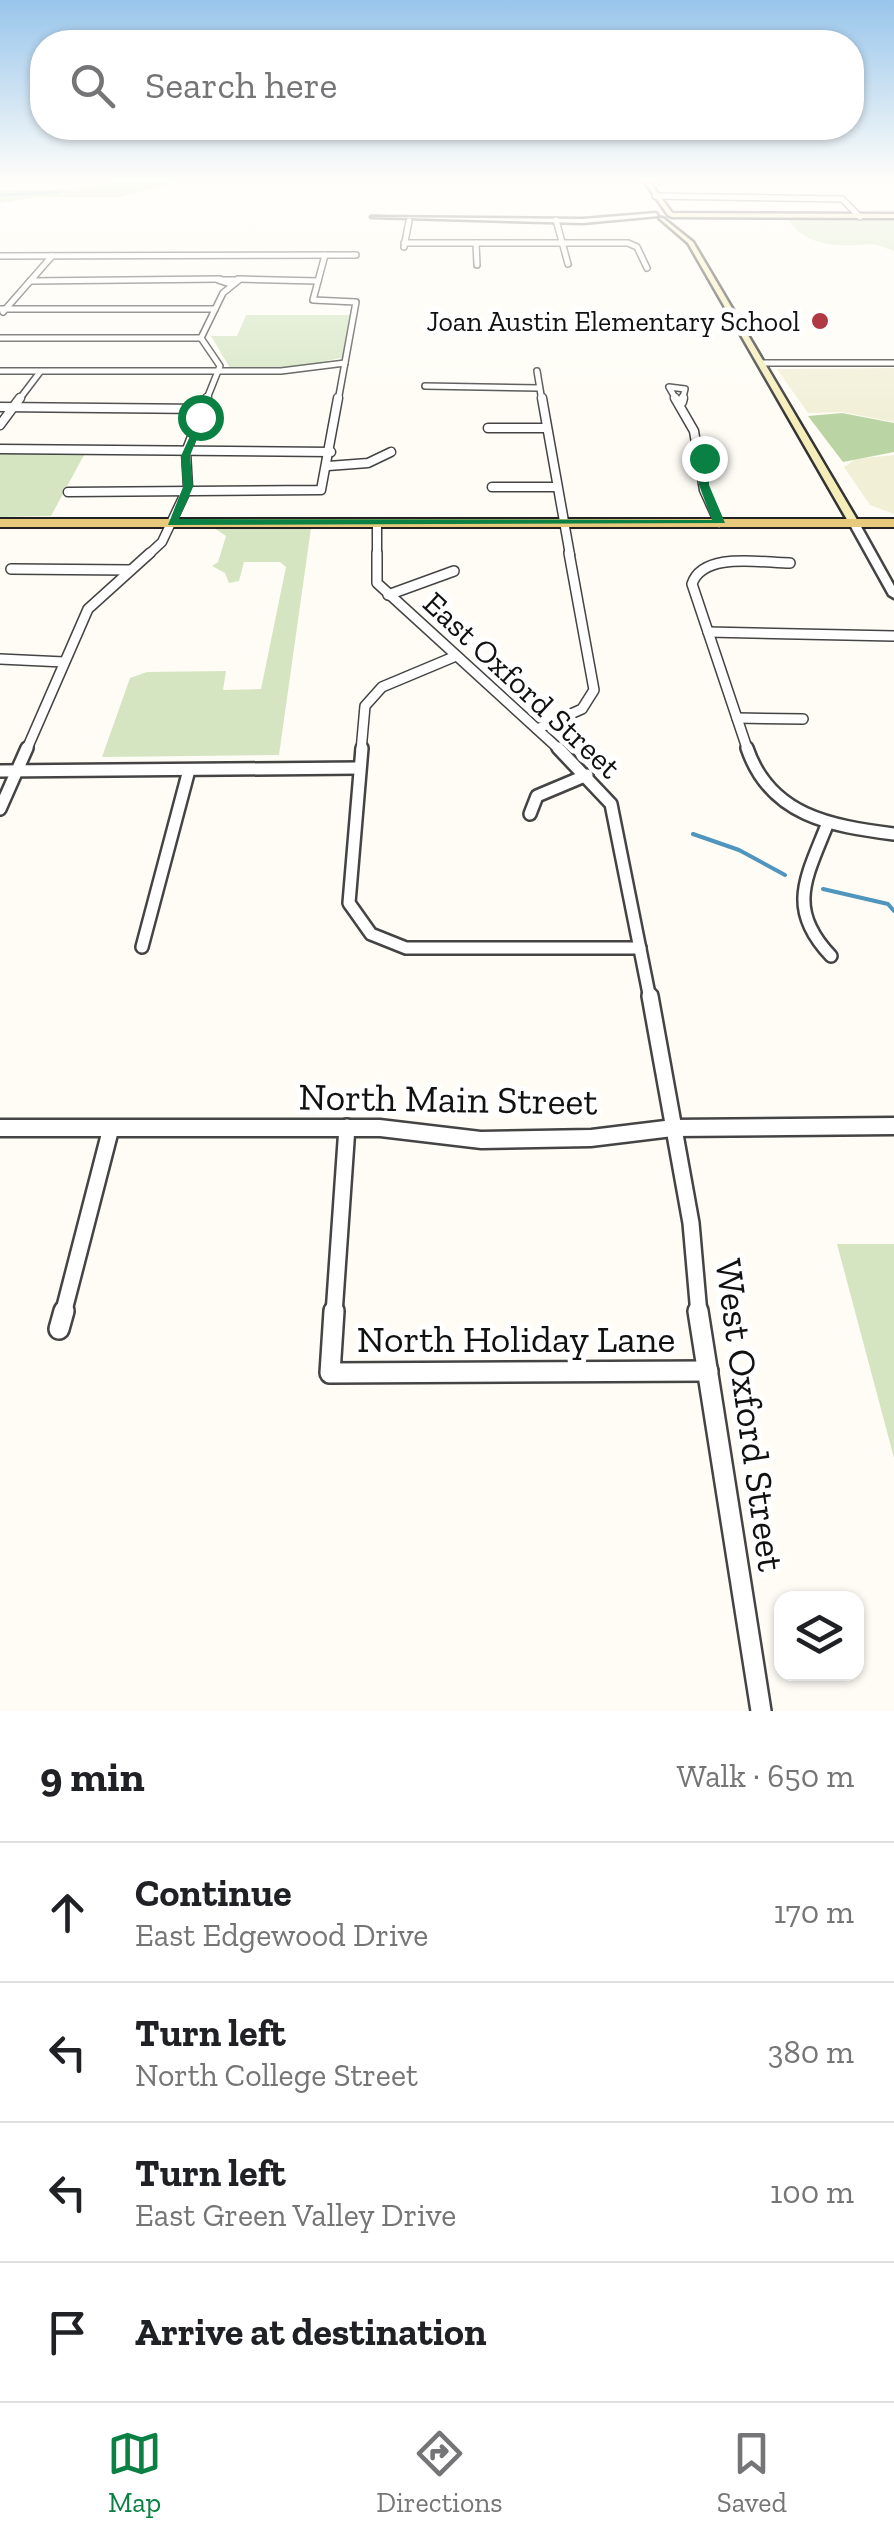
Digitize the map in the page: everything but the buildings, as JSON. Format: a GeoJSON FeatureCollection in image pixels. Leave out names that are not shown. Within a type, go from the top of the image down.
{"type":"FeatureCollection","features":[{"type":"Feature","properties":{"kind":"main road"},"geometry":{"type":"LineString","coordinates":[[697,261],[854,523]]}},
{"type":"Feature","properties":{"kind":"main road"},"geometry":{"type":"LineString","coordinates":[[0,523],[894,523]]}},
{"type":"Feature","properties":{"kind":"street"},"geometry":{"type":"LineString","coordinates":[[2,311],[48,261]]}},
{"type":"Feature","properties":{"kind":"street"},"geometry":{"type":"LineString","coordinates":[[201,338],[238,261]]}},
{"type":"Feature","properties":{"kind":"street"},"geometry":{"type":"LineString","coordinates":[[68,492],[321,490],[356,302],[313,300],[323,261]]}},
{"type":"Feature","properties":{"kind":"street"},"geometry":{"type":"LineString","coordinates":[[642,261],[646,268]]}},
{"type":"Feature","properties":{"kind":"street"},"geometry":{"type":"LineString","coordinates":[[30,281],[318,280]]}},
{"type":"Feature","properties":{"kind":"street"},"geometry":{"type":"LineString","coordinates":[[2,311],[215,309]]}},
{"type":"Feature","properties":{"kind":"street"},"geometry":{"type":"LineString","coordinates":[[0,338],[201,338],[220,360],[219,372],[186,452],[186,492],[172,523],[157,549],[95,599],[0,809]]}},
{"type":"Feature","properties":{"kind":"street"},"geometry":{"type":"LineString","coordinates":[[0,371],[281,372],[346,363]]}},
{"type":"Feature","properties":{"kind":"street"},"geometry":{"type":"LineString","coordinates":[[761,364],[894,364]]}},
{"type":"Feature","properties":{"kind":"street"},"geometry":{"type":"LineString","coordinates":[[537,371],[594,690],[582,708],[537,729]]}},
{"type":"Feature","properties":{"kind":"street"},"geometry":{"type":"LineString","coordinates":[[0,425],[40,372]]}},
{"type":"Feature","properties":{"kind":"street"},"geometry":{"type":"LineString","coordinates":[[425,386],[539,388]]}},
{"type":"Feature","properties":{"kind":"street"},"geometry":{"type":"LineString","coordinates":[[682,402],[704,458],[704,485],[719,523]]}},
{"type":"Feature","properties":{"kind":"street"},"geometry":{"type":"LineString","coordinates":[[0,407],[204,409]]}},
{"type":"Feature","properties":{"kind":"street"},"geometry":{"type":"LineString","coordinates":[[488,428],[546,428]]}},
{"type":"Feature","properties":{"kind":"street"},"geometry":{"type":"LineString","coordinates":[[0,449],[331,452]]}},
{"type":"Feature","properties":{"kind":"street"},"geometry":{"type":"LineString","coordinates":[[328,466],[368,462],[392,452]]}},
{"type":"Feature","properties":{"kind":"street"},"geometry":{"type":"LineString","coordinates":[[492,487],[556,486]]}},
{"type":"Feature","properties":{"kind":"street"},"geometry":{"type":"LineString","coordinates":[[854,523],[894,595]]}},
{"type":"Feature","properties":{"kind":"street","name":"East Oxford Street"},"geometry":{"type":"LineString","coordinates":[[377,524],[377,583],[587,774],[611,804],[618,824],[673,1128]]}},
{"type":"Feature","properties":{"kind":"street"},"geometry":{"type":"LineString","coordinates":[[790,563],[730,561],[703,568],[692,584],[755,772],[795,811],[850,832],[894,834]]}},
{"type":"Feature","properties":{"kind":"street"},"geometry":{"type":"LineString","coordinates":[[11,569],[130,570]]}},
{"type":"Feature","properties":{"kind":"street"},"geometry":{"type":"LineString","coordinates":[[388,594],[454,571]]}},
{"type":"Feature","properties":{"kind":"street"},"geometry":{"type":"LineString","coordinates":[[708,632],[894,636]]}},
{"type":"Feature","properties":{"kind":"street"},"geometry":{"type":"LineString","coordinates":[[456,656],[372,695],[363,716],[350,903],[356,921],[366,932],[406,948],[640,948]]}},
{"type":"Feature","properties":{"kind":"street"},"geometry":{"type":"LineString","coordinates":[[0,658],[64,662]]}},
{"type":"Feature","properties":{"kind":"street"},"geometry":{"type":"LineString","coordinates":[[737,718],[803,719]]}},
{"type":"Feature","properties":{"kind":"street"},"geometry":{"type":"LineString","coordinates":[[0,771],[358,768]]}},
{"type":"Feature","properties":{"kind":"street"},"geometry":{"type":"LineString","coordinates":[[142,947],[189,770]]}},
{"type":"Feature","properties":{"kind":"street"},"geometry":{"type":"LineString","coordinates":[[530,814],[538,796],[587,774]]}},
{"type":"Feature","properties":{"kind":"street"},"geometry":{"type":"LineString","coordinates":[[827,824],[802,891],[801,915],[808,936],[831,956]]}},
{"type":"Feature","properties":{"kind":"street","name":"North Main Street"},"geometry":{"type":"LineString","coordinates":[[0,1128],[347,1128],[481,1140],[591,1138],[673,1128],[894,1126]]}},
{"type":"Feature","properties":{"kind":"street"},"geometry":{"type":"LineString","coordinates":[[59,1330],[111,1128]]}},
{"type":"Feature","properties":{"kind":"street","name":"North Holiday Lane"},"geometry":{"type":"LineString","coordinates":[[347,1128],[330,1373],[708,1371]]}},
{"type":"Feature","properties":{"kind":"street","name":"West Oxford Street"},"geometry":{"type":"LineString","coordinates":[[673,1128],[691,1224],[695,1292],[761,1711]]}},
{"type":"Feature","properties":{"kind":"shaded area"},"geometry":{"type":"Polygon","coordinates":[[[894,368],[894,422],[842,412],[808,413],[777,369],[894,368]]]}},
{"type":"Feature","properties":{"kind":"shaded area"},"geometry":{"type":"Polygon","coordinates":[[[894,455],[894,514],[870,505],[844,467],[856,459],[894,455]]]}},
{"type":"Feature","properties":{"kind":"green space"},"geometry":{"type":"Polygon","coordinates":[[[246,315],[350,315],[345,357],[297,367],[230,368],[211,336],[237,336],[246,315]]]}},
{"type":"Feature","properties":{"kind":"green space"},"geometry":{"type":"Polygon","coordinates":[[[842,413],[894,423],[894,452],[843,462],[808,416],[842,413]]]}},
{"type":"Feature","properties":{"kind":"green space"},"geometry":{"type":"Polygon","coordinates":[[[0,452],[84,455],[51,516],[0,517],[0,452]]]}},
{"type":"Feature","properties":{"kind":"green space"},"geometry":{"type":"Polygon","coordinates":[[[214,528],[311,528],[279,755],[102,757],[130,678],[147,672],[226,671],[223,690],[261,689],[286,567],[280,562],[244,562],[239,581],[229,583],[225,573],[212,566],[218,562],[226,536],[214,528]]]}},
{"type":"Feature","properties":{"kind":"green space"},"geometry":{"type":"Polygon","coordinates":[[[837,1244],[894,1244],[894,1458],[837,1244]]]}},
{"type":"Feature","properties":{"kind":"waterway"},"geometry":{"type":"LineString","coordinates":[[693,834],[739,850],[785,875]]}},
{"type":"Feature","properties":{"kind":"waterway"},"geometry":{"type":"LineString","coordinates":[[823,889],[888,904],[894,911]]}},
{"type":"Feature","properties":{"kind":"place","name":"Joan Austin Elementary School"},"geometry":{"type":"Point","coordinates":[820,321]}},
{"type":"Feature","properties":{"kind":"route"},"geometry":{"type":"LineString","coordinates":[[200,417],[186,456],[188,487],[172,523],[719,523],[702,477],[704,458]]}}]}
